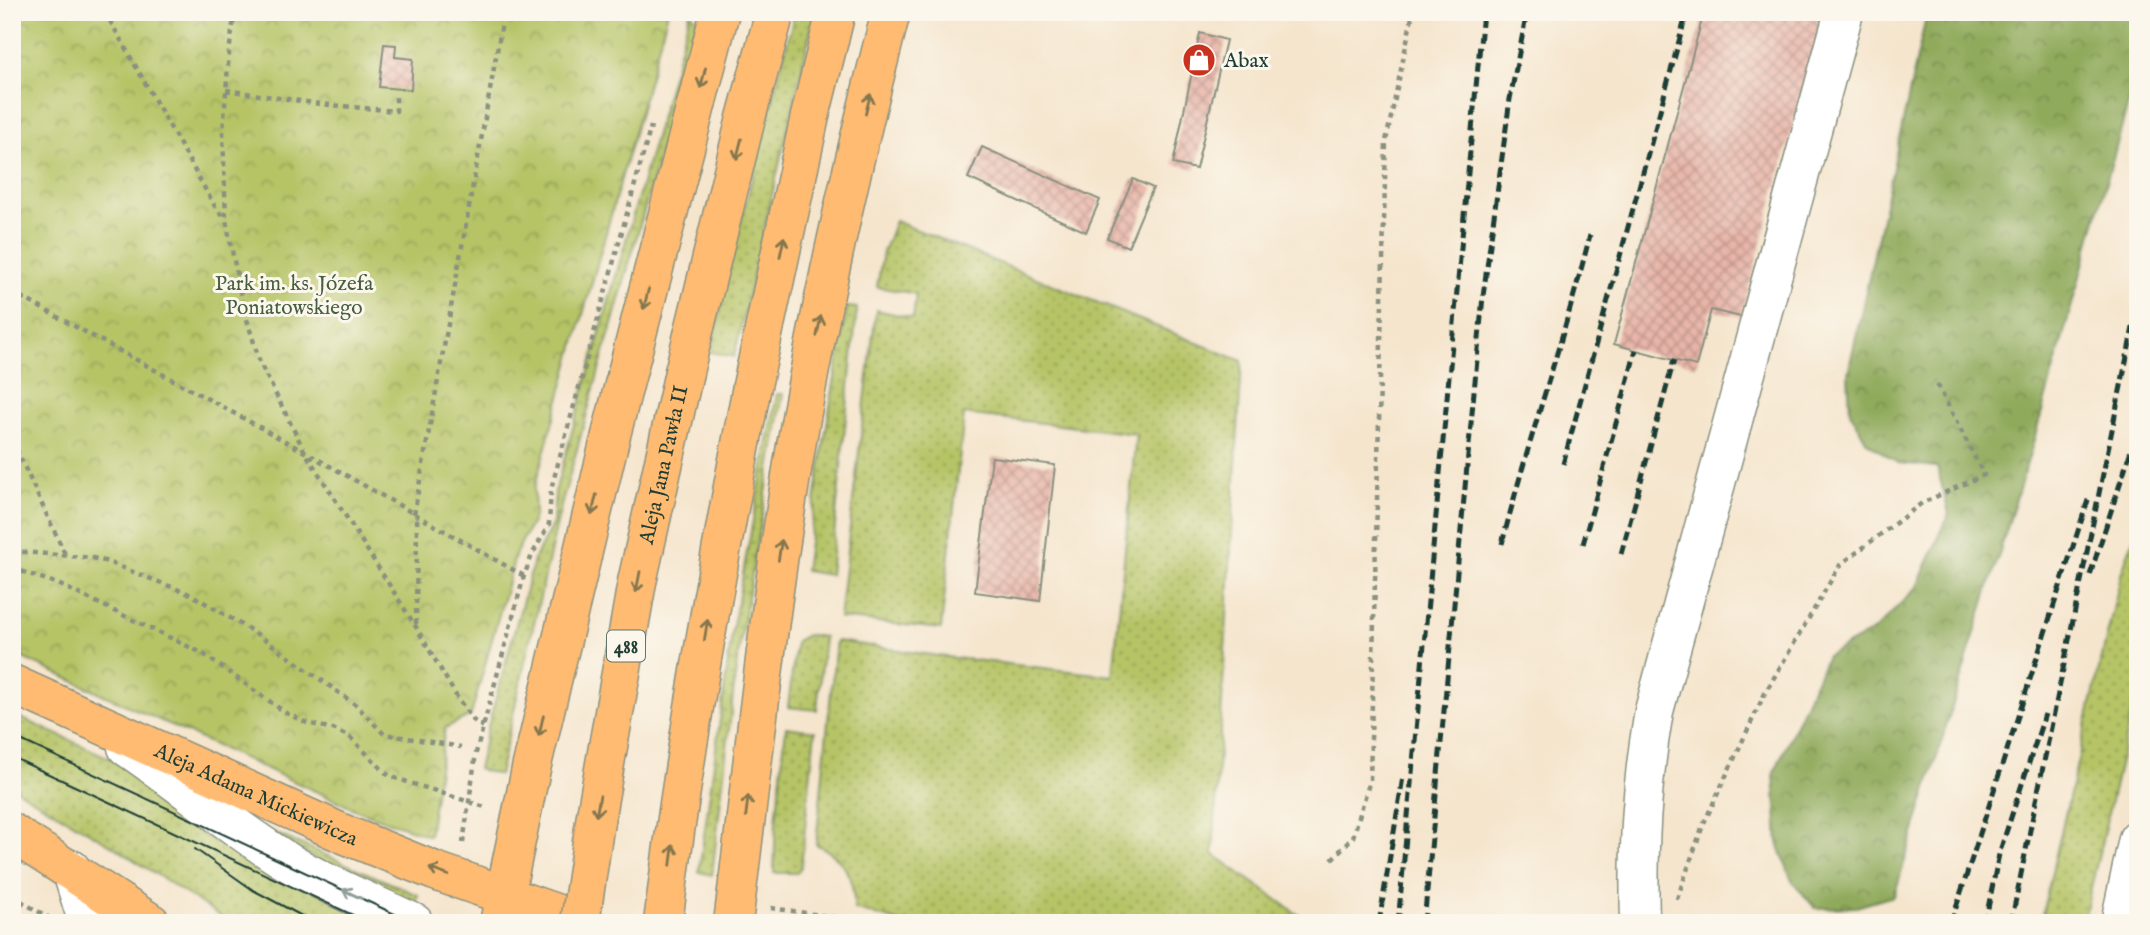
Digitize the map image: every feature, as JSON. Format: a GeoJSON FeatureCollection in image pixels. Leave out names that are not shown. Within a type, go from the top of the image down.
{"type":"FeatureCollection","features":[{"type":"Feature","properties":{"kind":"main road"},"geometry":{"type":"LineString","coordinates":[[501,909],[531,769],[610,439],[720,12]]}},
{"type":"Feature","properties":{"kind":"main road","name":"Aleja Jana Pawła II"},"geometry":{"type":"LineString","coordinates":[[582,923],[598,802],[637,582],[684,372],[746,118],[775,12]]}},
{"type":"Feature","properties":{"kind":"main road"},"geometry":{"type":"LineString","coordinates":[[663,923],[708,617],[752,386],[810,116],[836,12]]}},
{"type":"Feature","properties":{"kind":"main road"},"geometry":{"type":"LineString","coordinates":[[733,923],[776,576],[796,448],[813,353],[856,154],[891,12]]}},
{"type":"Feature","properties":{"kind":"main road","name":"Aleja Adama Mickiewicza"},"geometry":{"type":"LineString","coordinates":[[12,684],[346,835],[501,909],[582,923]]}},
{"type":"Feature","properties":{"kind":"main road"},"geometry":{"type":"LineString","coordinates":[[12,833],[151,923]]}},
{"type":"Feature","properties":{"kind":"street"},"geometry":{"type":"LineString","coordinates":[[1657,917],[1638,857],[1640,805],[1654,711],[1844,12]]}},
{"type":"Feature","properties":{"kind":"street"},"geometry":{"type":"LineString","coordinates":[[77,713],[162,770],[230,823],[289,862],[414,923]]}},
{"type":"Feature","properties":{"kind":"street"},"geometry":{"type":"LineString","coordinates":[[2120,923],[2138,839]]}},
{"type":"Feature","properties":{"kind":"street"},"geometry":{"type":"LineString","coordinates":[[71,870],[88,923]]}},
{"type":"Feature","properties":{"kind":"path"},"geometry":{"type":"LineString","coordinates":[[105,12],[217,210],[226,220]]}},
{"type":"Feature","properties":{"kind":"path"},"geometry":{"type":"LineString","coordinates":[[235,12],[223,132],[226,220],[243,306],[260,363],[305,452],[416,627],[458,699],[473,720],[483,727]]}},
{"type":"Feature","properties":{"kind":"path"},"geometry":{"type":"LineString","coordinates":[[416,627],[416,515],[504,12]]}},
{"type":"Feature","properties":{"kind":"path"},"geometry":{"type":"LineString","coordinates":[[1332,859],[1353,837],[1370,780],[1386,141],[1413,12]]}},
{"type":"Feature","properties":{"kind":"path"},"geometry":{"type":"LineString","coordinates":[[226,90],[320,104],[396,111],[396,94]]}},
{"type":"Feature","properties":{"kind":"path"},"geometry":{"type":"LineString","coordinates":[[466,832],[469,800],[483,727],[524,576],[549,524],[551,489],[653,119]]}},
{"type":"Feature","properties":{"kind":"path"},"geometry":{"type":"LineString","coordinates":[[12,292],[305,452],[524,576]]}},
{"type":"Feature","properties":{"kind":"path"},"geometry":{"type":"LineString","coordinates":[[1657,917],[1765,693],[1840,565],[1922,503],[1984,475],[1935,380]]}},
{"type":"Feature","properties":{"kind":"path"},"geometry":{"type":"LineString","coordinates":[[12,440],[65,555]]}},
{"type":"Feature","properties":{"kind":"path"},"geometry":{"type":"LineString","coordinates":[[12,551],[108,562],[208,603],[257,634],[356,705],[384,734],[461,747]]}},
{"type":"Feature","properties":{"kind":"path"},"geometry":{"type":"LineString","coordinates":[[12,568],[58,584],[202,653],[292,717],[350,737],[389,776],[491,809]]}},
{"type":"Feature","properties":{"kind":"path"},"geometry":{"type":"LineString","coordinates":[[12,897],[58,923]]}},
{"type":"Feature","properties":{"kind":"path"},"geometry":{"type":"LineString","coordinates":[[773,908],[877,923]]}},
{"type":"Feature","properties":{"kind":"path"},"geometry":{"type":"LineString","coordinates":[[808,923],[810,913]]}},
{"type":"Feature","properties":{"kind":"green space","name":"Park im. ks. Józefa Poniatowskiego"},"geometry":{"type":"Polygon","coordinates":[[[12,12],[668,12],[534,489],[533,520],[516,553],[471,715],[445,728],[429,836],[359,811],[12,653],[12,12]]]}},
{"type":"Feature","properties":{"kind":"green space"},"geometry":{"type":"Polygon","coordinates":[[[795,12],[815,12],[734,357],[711,352],[722,304],[720,303],[795,12]]]}},
{"type":"Feature","properties":{"kind":"green space"},"geometry":{"type":"Polygon","coordinates":[[[1927,12],[2138,12],[2138,69],[2032,447],[1894,896],[1856,907],[1815,908],[1792,881],[1778,843],[1774,773],[1827,656],[1875,630],[1917,587],[1949,514],[1937,467],[1898,463],[1867,442],[1850,412],[1848,373],[1927,12]]]}},
{"type":"Feature","properties":{"kind":"green space"},"geometry":{"type":"Polygon","coordinates":[[[690,13],[697,19],[695,29],[561,506],[499,775],[478,769],[489,723],[534,560],[553,523],[555,492],[690,13]]]}},
{"type":"Feature","properties":{"kind":"green space"},"geometry":{"type":"Polygon","coordinates":[[[895,221],[1242,361],[1213,854],[1310,923],[904,923],[854,909],[850,878],[846,870],[834,855],[816,844],[836,641],[1113,676],[1136,434],[964,414],[941,629],[839,618],[876,310],[913,318],[916,294],[877,287],[883,252],[895,221]]]}},
{"type":"Feature","properties":{"kind":"green space"},"geometry":{"type":"Polygon","coordinates":[[[847,307],[857,308],[830,575],[805,571],[847,307]]]}},
{"type":"Feature","properties":{"kind":"green space"},"geometry":{"type":"Polygon","coordinates":[[[777,394],[783,394],[737,661],[712,875],[699,872],[733,626],[777,394]]]}},
{"type":"Feature","properties":{"kind":"green space"},"geometry":{"type":"Polygon","coordinates":[[[2138,526],[2138,683],[2083,923],[2040,923],[2122,571],[2138,526]]]}},
{"type":"Feature","properties":{"kind":"green space"},"geometry":{"type":"Polygon","coordinates":[[[807,635],[824,637],[817,710],[788,707],[796,641],[807,635]]]}},
{"type":"Feature","properties":{"kind":"green space"},"geometry":{"type":"Polygon","coordinates":[[[12,714],[156,779],[206,816],[199,833],[392,923],[231,923],[111,845],[12,787],[12,714]]]}},
{"type":"Feature","properties":{"kind":"green space"},"geometry":{"type":"Polygon","coordinates":[[[786,727],[815,731],[801,867],[797,873],[774,873],[776,821],[786,727]]]}},
{"type":"Feature","properties":{"kind":"green space"},"geometry":{"type":"Polygon","coordinates":[[[249,822],[418,895],[414,913],[249,822]]]}},
{"type":"Feature","properties":{"kind":"building"},"geometry":{"type":"Polygon","coordinates":[[[1704,12],[1824,12],[1741,317],[1711,310],[1696,366],[1614,344],[1704,12]]]}},
{"type":"Feature","properties":{"kind":"building"},"geometry":{"type":"Polygon","coordinates":[[[1200,33],[1226,40],[1196,169],[1173,164],[1200,33]]]}},
{"type":"Feature","properties":{"kind":"building"},"geometry":{"type":"Polygon","coordinates":[[[384,44],[396,45],[395,57],[413,59],[411,90],[379,87],[384,44]]]}},
{"type":"Feature","properties":{"kind":"building"},"geometry":{"type":"Polygon","coordinates":[[[982,147],[1100,200],[1086,232],[968,178],[982,147]]]}},
{"type":"Feature","properties":{"kind":"building"},"geometry":{"type":"Polygon","coordinates":[[[1133,179],[1153,188],[1128,247],[1107,238],[1133,179]]]}},
{"type":"Feature","properties":{"kind":"building"},"geometry":{"type":"Polygon","coordinates":[[[992,457],[1055,465],[1040,601],[975,592],[992,457]]]}},
{"type":"Feature","properties":{"kind":"tram line"},"geometry":{"type":"LineString","coordinates":[[12,736],[414,923]]}},
{"type":"Feature","properties":{"kind":"tram line"},"geometry":{"type":"LineString","coordinates":[[12,757],[370,923]]}},
{"type":"Feature","properties":{"kind":"tram line"},"geometry":{"type":"LineString","coordinates":[[195,849],[253,890],[315,923]]}},
{"type":"Feature","properties":{"kind":"railway"},"geometry":{"type":"LineString","coordinates":[[1398,923],[1483,12]]}},
{"type":"Feature","properties":{"kind":"railway"},"geometry":{"type":"LineString","coordinates":[[1424,923],[1483,296],[1510,99],[1527,12]]}},
{"type":"Feature","properties":{"kind":"railway"},"geometry":{"type":"LineString","coordinates":[[1563,464],[1687,12]]}},
{"type":"Feature","properties":{"kind":"railway"},"geometry":{"type":"LineString","coordinates":[[1502,544],[1590,235]]}},
{"type":"Feature","properties":{"kind":"railway"},"geometry":{"type":"LineString","coordinates":[[2011,923],[2138,303]]}},
{"type":"Feature","properties":{"kind":"railway"},"geometry":{"type":"LineString","coordinates":[[1583,544],[1636,350]]}},
{"type":"Feature","properties":{"kind":"railway"},"geometry":{"type":"LineString","coordinates":[[1621,554],[1674,360]]}},
{"type":"Feature","properties":{"kind":"railway"},"geometry":{"type":"LineString","coordinates":[[2090,575],[2138,429]]}},
{"type":"Feature","properties":{"kind":"railway"},"geometry":{"type":"LineString","coordinates":[[1951,923],[2089,497]]}},
{"type":"Feature","properties":{"kind":"railway"},"geometry":{"type":"LineString","coordinates":[[1985,923],[1999,854],[2045,714]]}},
{"type":"Feature","properties":{"kind":"railway"},"geometry":{"type":"LineString","coordinates":[[1379,923],[1403,777]]}},
{"type":"Feature","properties":{"kind":"place","name":"Abax"},"geometry":{"type":"Point","coordinates":[1199,60]}}]}
